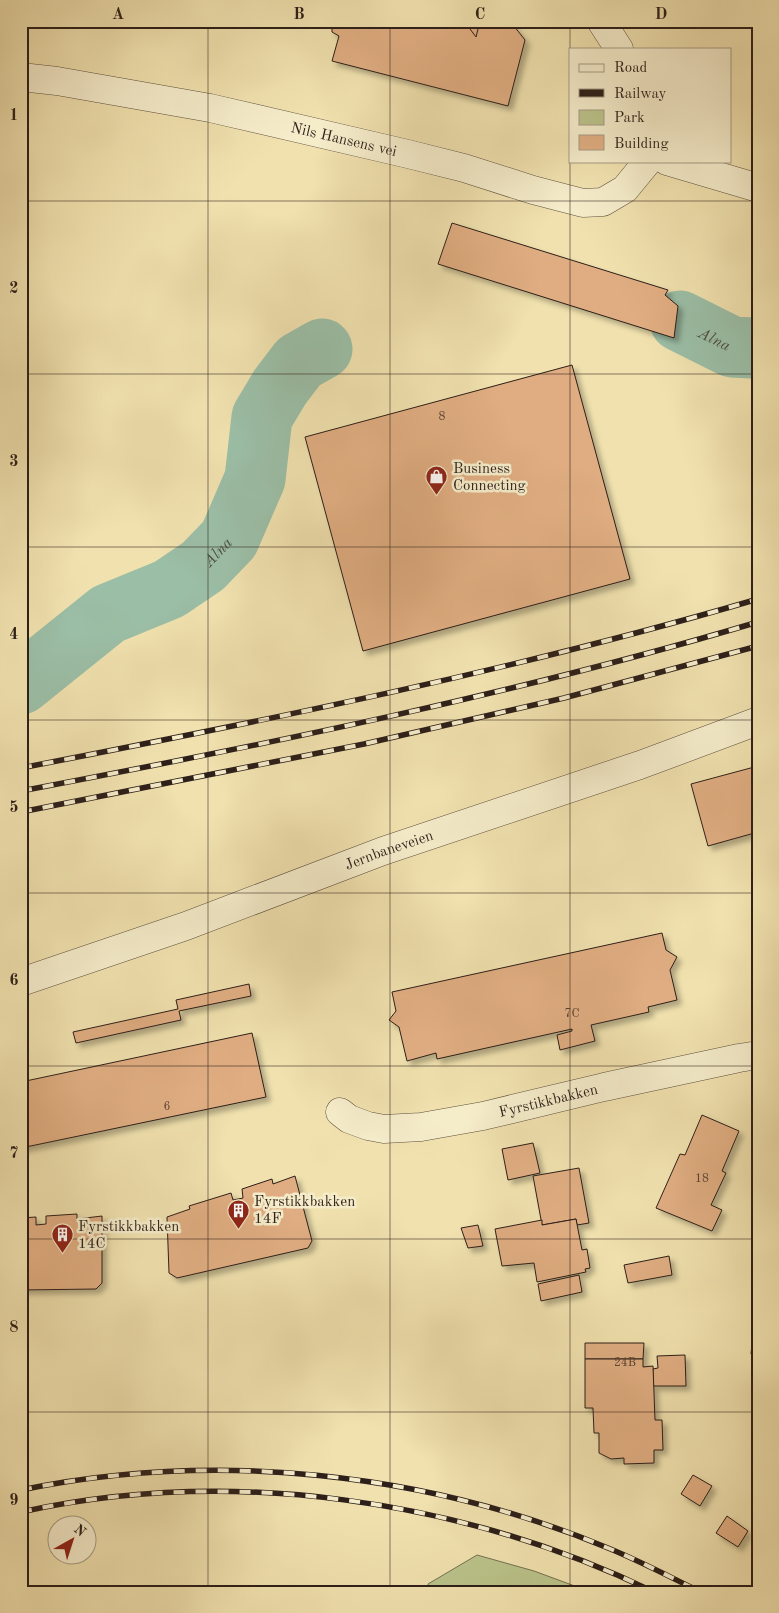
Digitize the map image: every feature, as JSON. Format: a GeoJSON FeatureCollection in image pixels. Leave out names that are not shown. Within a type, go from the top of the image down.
{"type":"FeatureCollection","features":[{"type":"Feature","properties":{"kind":"street"},"geometry":{"type":"LineString","coordinates":[[601,21],[618,48]]}},
{"type":"Feature","properties":{"kind":"street","name":"Nils Hansens vei"},"geometry":{"type":"LineString","coordinates":[[21,78],[57,81],[210,108],[464,168],[533,190],[583,203],[602,202],[625,189],[647,162]]}},
{"type":"Feature","properties":{"kind":"street"},"geometry":{"type":"LineString","coordinates":[[670,162],[755,187]]}},
{"type":"Feature","properties":{"kind":"street","name":"Jernbaneveien"},"geometry":{"type":"LineString","coordinates":[[21,982],[186,926],[383,851],[640,765],[758,721]]}},
{"type":"Feature","properties":{"kind":"street","name":"Fyrstikkbakken"},"geometry":{"type":"LineString","coordinates":[[340,1112],[368,1126],[384,1129],[421,1127],[483,1116],[604,1087],[758,1055]]}},
{"type":"Feature","properties":{"kind":"green space"},"geometry":{"type":"Polygon","coordinates":[[[477,1555],[534,1571],[591,1592],[430,1592],[428,1584],[477,1555]]]}},
{"type":"Feature","properties":{"kind":"building"},"geometry":{"type":"Polygon","coordinates":[[[332,21],[510,21],[525,40],[508,106],[332,61],[339,36],[332,32],[332,21]]]}},
{"type":"Feature","properties":{"kind":"building"},"geometry":{"type":"Polygon","coordinates":[[[464,21],[480,21],[476,37],[464,21]]]}},
{"type":"Feature","properties":{"kind":"building"},"geometry":{"type":"Polygon","coordinates":[[[452,223],[668,290],[665,295],[678,306],[674,338],[438,264],[452,223]]]}},
{"type":"Feature","properties":{"kind":"building"},"geometry":{"type":"Polygon","coordinates":[[[572,365],[630,579],[363,651],[305,437],[572,365]]]}},
{"type":"Feature","properties":{"kind":"building"},"geometry":{"type":"Polygon","coordinates":[[[758,766],[758,832],[708,846],[691,784],[758,766]]]}},
{"type":"Feature","properties":{"kind":"building"},"geometry":{"type":"Polygon","coordinates":[[[662,933],[666,950],[677,957],[670,970],[677,1000],[648,1007],[649,1012],[591,1025],[595,1041],[560,1050],[557,1035],[572,1031],[572,1029],[437,1059],[436,1053],[407,1061],[399,1027],[389,1020],[396,1011],[392,992],[662,933]]]}},
{"type":"Feature","properties":{"kind":"building"},"geometry":{"type":"Polygon","coordinates":[[[249,984],[251,996],[179,1011],[181,1020],[76,1043],[73,1032],[178,1009],[176,1000],[249,984]]]}},
{"type":"Feature","properties":{"kind":"building"},"geometry":{"type":"Polygon","coordinates":[[[252,1033],[266,1097],[21,1148],[21,1082],[252,1033]]]}},
{"type":"Feature","properties":{"kind":"building"},"geometry":{"type":"Polygon","coordinates":[[[702,1115],[739,1131],[722,1171],[726,1173],[711,1205],[722,1210],[712,1231],[656,1208],[680,1154],[685,1155],[702,1115]]]}},
{"type":"Feature","properties":{"kind":"building"},"geometry":{"type":"Polygon","coordinates":[[[533,1143],[540,1173],[508,1180],[502,1149],[533,1143]]]}},
{"type":"Feature","properties":{"kind":"building"},"geometry":{"type":"Polygon","coordinates":[[[579,1168],[589,1223],[577,1225],[576,1219],[542,1225],[533,1176],[579,1168]]]}},
{"type":"Feature","properties":{"kind":"building","name":"Fyrstikkbakken 14F"},"geometry":{"type":"Polygon","coordinates":[[[295,1176],[312,1241],[308,1248],[177,1278],[169,1273],[167,1217],[190,1209],[189,1206],[231,1193],[233,1200],[243,1198],[242,1189],[272,1179],[273,1184],[295,1176]]]}},
{"type":"Feature","properties":{"kind":"building","name":"Fyrstikkbakken 14C"},"geometry":{"type":"Polygon","coordinates":[[[77,1214],[77,1219],[102,1216],[102,1283],[96,1289],[21,1290],[21,1218],[36,1217],[36,1225],[46,1224],[46,1216],[77,1214]]]}},
{"type":"Feature","properties":{"kind":"building"},"geometry":{"type":"Polygon","coordinates":[[[576,1219],[582,1250],[587,1249],[590,1268],[585,1269],[586,1272],[537,1282],[534,1263],[502,1266],[495,1229],[542,1220],[542,1225],[576,1219]]]}},
{"type":"Feature","properties":{"kind":"building"},"geometry":{"type":"Polygon","coordinates":[[[478,1225],[483,1246],[468,1248],[461,1228],[478,1225]]]}},
{"type":"Feature","properties":{"kind":"building"},"geometry":{"type":"Polygon","coordinates":[[[669,1256],[672,1275],[628,1283],[624,1265],[669,1256]]]}},
{"type":"Feature","properties":{"kind":"building"},"geometry":{"type":"Polygon","coordinates":[[[579,1275],[582,1292],[541,1301],[538,1284],[579,1275]]]}},
{"type":"Feature","properties":{"kind":"building"},"geometry":{"type":"Polygon","coordinates":[[[755,1312],[758,1312],[758,1355],[751,1354],[755,1312]]]}},
{"type":"Feature","properties":{"kind":"building"},"geometry":{"type":"Polygon","coordinates":[[[585,1343],[644,1343],[643,1359],[585,1359],[585,1343]]]}},
{"type":"Feature","properties":{"kind":"building"},"geometry":{"type":"Polygon","coordinates":[[[685,1355],[686,1386],[653,1386],[653,1369],[658,1368],[657,1356],[685,1355]]]}},
{"type":"Feature","properties":{"kind":"building"},"geometry":{"type":"Polygon","coordinates":[[[585,1359],[643,1359],[643,1367],[653,1366],[655,1420],[662,1420],[663,1450],[654,1450],[654,1463],[624,1464],[624,1458],[611,1459],[599,1453],[599,1433],[594,1433],[593,1408],[585,1408],[585,1359]]]}},
{"type":"Feature","properties":{"kind":"building"},"geometry":{"type":"Polygon","coordinates":[[[693,1475],[712,1486],[700,1506],[681,1494],[693,1475]]]}},
{"type":"Feature","properties":{"kind":"building"},"geometry":{"type":"Polygon","coordinates":[[[727,1516],[748,1531],[738,1547],[716,1533],[727,1516]]]}},
{"type":"Feature","properties":{"kind":"waterway","name":"Alna"},"geometry":{"type":"LineString","coordinates":[[680,321],[732,347],[753,348]]}},
{"type":"Feature","properties":{"kind":"waterway","name":"Alna"},"geometry":{"type":"LineString","coordinates":[[21,684],[108,614],[169,589],[203,566],[229,539],[255,479],[262,417],[280,387],[299,362],[322,349]]}},
{"type":"Feature","properties":{"kind":"railway"},"geometry":{"type":"LineString","coordinates":[[21,768],[299,712],[484,671],[576,649],[758,599]]}},
{"type":"Feature","properties":{"kind":"railway"},"geometry":{"type":"LineString","coordinates":[[21,791],[299,736],[484,695],[667,648],[758,622]]}},
{"type":"Feature","properties":{"kind":"railway"},"geometry":{"type":"LineString","coordinates":[[21,812],[364,744],[564,698],[758,646]]}},
{"type":"Feature","properties":{"kind":"railway"},"geometry":{"type":"LineString","coordinates":[[21,1490],[94,1478],[169,1471],[244,1471],[319,1475],[393,1486],[467,1501],[538,1522],[620,1553],[701,1592]]}},
{"type":"Feature","properties":{"kind":"railway"},"geometry":{"type":"LineString","coordinates":[[21,1512],[100,1498],[181,1492],[263,1493],[344,1500],[424,1514],[503,1534],[580,1560],[654,1592]]}},
{"type":"Feature","properties":{"kind":"place","name":"Business Connecting"},"geometry":{"type":"Point","coordinates":[437,496]}},
{"type":"Feature","properties":{"kind":"place","name":"Fyrstikkbakken 14F"},"geometry":{"type":"Point","coordinates":[238,1229]}},
{"type":"Feature","properties":{"kind":"place","name":"Fyrstikkbakken 14C"},"geometry":{"type":"Point","coordinates":[62,1254]}}]}
